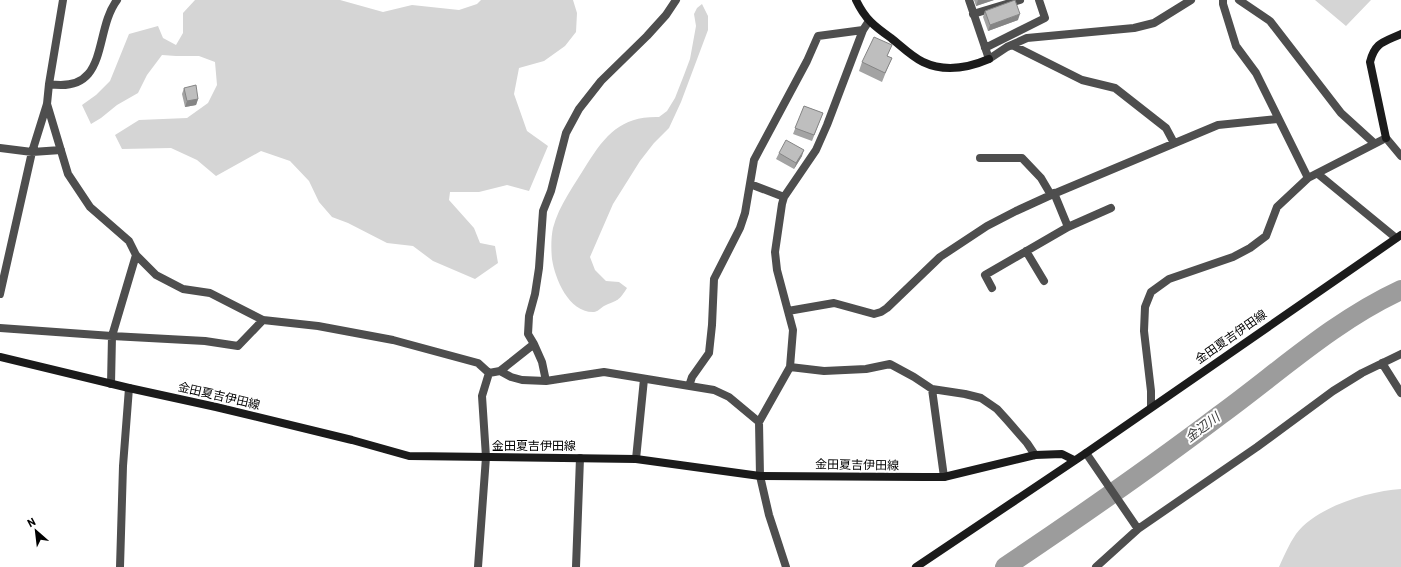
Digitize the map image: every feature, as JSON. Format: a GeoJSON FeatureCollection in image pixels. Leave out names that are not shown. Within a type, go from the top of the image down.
{"type":"FeatureCollection","features":[{"type":"Feature","properties":{"kind":"main road"},"geometry":{"type":"LineString","coordinates":[[856,0],[860,9],[869,21],[922,62],[941,68],[965,67],[989,59]]}},
{"type":"Feature","properties":{"kind":"main road"},"geometry":{"type":"LineString","coordinates":[[1386,138],[1370,62],[1372,52],[1378,45],[1401,34]]}},
{"type":"Feature","properties":{"kind":"main road","name":"金田夏吉伊田線"},"geometry":{"type":"LineString","coordinates":[[916,567],[1086,453],[1398,236]]}},
{"type":"Feature","properties":{"kind":"main road","name":"金田夏吉伊田線"},"geometry":{"type":"LineString","coordinates":[[0,357],[111,384],[216,407],[352,440],[410,456],[636,459],[760,476],[944,477],[1035,455],[1062,454],[1074,460]]}},
{"type":"Feature","properties":{"kind":"street"},"geometry":{"type":"LineString","coordinates":[[0,294],[32,152],[48,104],[49,84],[63,0]]}},
{"type":"Feature","properties":{"kind":"street"},"geometry":{"type":"LineString","coordinates":[[49,84],[73,85],[85,76],[93,67],[100,52],[102,34],[107,19],[116,0]]}},
{"type":"Feature","properties":{"kind":"street"},"geometry":{"type":"LineString","coordinates":[[546,381],[542,362],[528,334],[529,316],[535,294],[543,211],[551,191],[566,133],[579,109],[601,81],[647,36],[666,15],[676,0]]}},
{"type":"Feature","properties":{"kind":"street"},"geometry":{"type":"LineString","coordinates":[[969,0],[989,59],[1027,38],[1134,28],[1154,23],[1191,0]]}},
{"type":"Feature","properties":{"kind":"street"},"geometry":{"type":"LineString","coordinates":[[974,14],[1020,0]]}},
{"type":"Feature","properties":{"kind":"street"},"geometry":{"type":"LineString","coordinates":[[985,48],[1045,18],[1039,0]]}},
{"type":"Feature","properties":{"kind":"street"},"geometry":{"type":"LineString","coordinates":[[1223,0],[1222,4],[1236,46],[1256,73],[1308,178]]}},
{"type":"Feature","properties":{"kind":"street"},"geometry":{"type":"LineString","coordinates":[[1239,0],[1270,21],[1341,113],[1374,143]]}},
{"type":"Feature","properties":{"kind":"street"},"geometry":{"type":"LineString","coordinates":[[786,567],[769,514],[760,476],[759,422],[790,368],[793,330],[778,276],[776,252],[782,204],[784,197],[816,150],[863,30],[869,21]]}},
{"type":"Feature","properties":{"kind":"street"},"geometry":{"type":"LineString","coordinates":[[690,386],[692,377],[710,353],[714,279],[740,228],[745,213],[754,160],[807,61],[818,36],[863,30]]}},
{"type":"Feature","properties":{"kind":"street"},"geometry":{"type":"LineString","coordinates":[[1012,45],[1082,80],[1115,88],[1166,128],[1174,143]]}},
{"type":"Feature","properties":{"kind":"street"},"geometry":{"type":"LineString","coordinates":[[48,104],[68,174],[90,208],[129,241],[136,255],[156,275],[184,289],[210,293],[263,320],[318,326],[392,340],[478,363],[489,372],[500,371],[534,344]]}},
{"type":"Feature","properties":{"kind":"street"},"geometry":{"type":"LineString","coordinates":[[788,311],[834,303],[874,314],[880,312],[887,308],[940,257],[987,226],[1053,194],[1218,125],[1278,120]]}},
{"type":"Feature","properties":{"kind":"street"},"geometry":{"type":"LineString","coordinates":[[1152,407],[1144,331],[1144,307],[1151,292],[1169,279],[1233,257],[1250,248],[1266,236],[1277,207],[1308,178],[1386,138],[1401,156]]}},
{"type":"Feature","properties":{"kind":"street"},"geometry":{"type":"LineString","coordinates":[[0,148],[32,152],[61,150]]}},
{"type":"Feature","properties":{"kind":"street"},"geometry":{"type":"LineString","coordinates":[[980,158],[1022,158],[1041,178],[1053,194],[1068,227]]}},
{"type":"Feature","properties":{"kind":"street"},"geometry":{"type":"LineString","coordinates":[[1318,174],[1398,236]]}},
{"type":"Feature","properties":{"kind":"street"},"geometry":{"type":"LineString","coordinates":[[750,184],[784,197]]}},
{"type":"Feature","properties":{"kind":"street"},"geometry":{"type":"LineString","coordinates":[[992,288],[985,274],[1068,227],[1111,208]]}},
{"type":"Feature","properties":{"kind":"street"},"geometry":{"type":"LineString","coordinates":[[1026,251],[1044,282]]}},
{"type":"Feature","properties":{"kind":"street"},"geometry":{"type":"LineString","coordinates":[[111,384],[112,336],[136,255]]}},
{"type":"Feature","properties":{"kind":"street"},"geometry":{"type":"LineString","coordinates":[[0,328],[205,341],[238,346],[263,320]]}},
{"type":"Feature","properties":{"kind":"street"},"geometry":{"type":"LineString","coordinates":[[1096,567],[1138,529],[1256,447],[1333,391],[1362,373],[1401,354]]}},
{"type":"Feature","properties":{"kind":"street"},"geometry":{"type":"LineString","coordinates":[[1382,363],[1401,393]]}},
{"type":"Feature","properties":{"kind":"street"},"geometry":{"type":"LineString","coordinates":[[790,368],[824,371],[866,368],[890,364],[932,389],[965,394],[985,400],[997,409],[1027,443],[1035,455]]}},
{"type":"Feature","properties":{"kind":"street"},"geometry":{"type":"LineString","coordinates":[[500,371],[511,377],[522,380],[546,381],[604,372],[714,390],[729,397],[759,422]]}},
{"type":"Feature","properties":{"kind":"street"},"geometry":{"type":"LineString","coordinates":[[478,567],[486,457],[482,396],[489,372]]}},
{"type":"Feature","properties":{"kind":"street"},"geometry":{"type":"LineString","coordinates":[[636,459],[644,379]]}},
{"type":"Feature","properties":{"kind":"street"},"geometry":{"type":"LineString","coordinates":[[120,567],[123,466],[129,388]]}},
{"type":"Feature","properties":{"kind":"street"},"geometry":{"type":"LineString","coordinates":[[932,389],[944,477]]}},
{"type":"Feature","properties":{"kind":"street"},"geometry":{"type":"LineString","coordinates":[[1086,453],[1138,529]]}},
{"type":"Feature","properties":{"kind":"street"},"geometry":{"type":"LineString","coordinates":[[576,567],[580,458]]}},
{"type":"Feature","properties":{"kind":"shaded area"},"geometry":{"type":"Polygon","coordinates":[[[195,0],[340,0],[383,12],[412,5],[459,10],[477,4],[481,0],[573,0],[577,13],[576,32],[565,46],[544,61],[519,68],[514,94],[527,131],[548,146],[529,191],[507,185],[479,192],[450,192],[449,200],[474,228],[480,243],[495,246],[498,263],[475,279],[433,261],[413,246],[387,243],[348,223],[332,217],[319,202],[309,181],[290,161],[261,151],[216,176],[197,160],[171,148],[122,149],[115,135],[139,120],[187,118],[208,103],[217,85],[215,62],[199,56],[162,55],[147,75],[138,93],[117,105],[91,124],[82,105],[96,95],[110,81],[129,34],[158,26],[163,38],[176,45],[183,33],[183,13],[195,0]]]}},
{"type":"Feature","properties":{"kind":"shaded area"},"geometry":{"type":"Polygon","coordinates":[[[1315,0],[1371,0],[1346,26],[1315,0]]]}},
{"type":"Feature","properties":{"kind":"shaded area"},"geometry":{"type":"Polygon","coordinates":[[[702,4],[708,16],[708,30],[681,102],[669,128],[654,143],[640,161],[613,204],[590,257],[595,270],[606,281],[619,282],[627,288],[618,300],[594,312],[585,311],[577,307],[571,301],[560,285],[556,276],[551,248],[552,232],[559,211],[594,153],[608,136],[625,124],[635,120],[659,117],[667,111],[675,98],[690,59],[696,26],[694,14],[697,8],[702,4]]]}},
{"type":"Feature","properties":{"kind":"shaded area"},"geometry":{"type":"Polygon","coordinates":[[[1401,489],[1401,567],[1279,567],[1296,534],[1305,524],[1316,516],[1330,508],[1359,497],[1388,490],[1401,489]]]}},
{"type":"Feature","properties":{"kind":"building"},"geometry":{"type":"Polygon","coordinates":[[[1015,0],[1020,14],[990,25],[985,11],[1015,0]]]}},
{"type":"Feature","properties":{"kind":"building"},"geometry":{"type":"Polygon","coordinates":[[[874,37],[892,45],[887,56],[892,58],[885,73],[862,62],[874,37]]]}},
{"type":"Feature","properties":{"kind":"building"},"geometry":{"type":"Polygon","coordinates":[[[196,85],[198,99],[187,101],[184,88],[196,85]]]}},
{"type":"Feature","properties":{"kind":"building"},"geometry":{"type":"Polygon","coordinates":[[[804,106],[823,113],[814,135],[795,128],[804,106]]]}},
{"type":"Feature","properties":{"kind":"building"},"geometry":{"type":"Polygon","coordinates":[[[786,140],[804,150],[796,163],[779,153],[786,140]]]}},
{"type":"Feature","properties":{"kind":"waterway","name":"金辺川"},"geometry":{"type":"LineString","coordinates":[[1005,567],[1167,454],[1330,332],[1376,303],[1401,290]]}}]}
